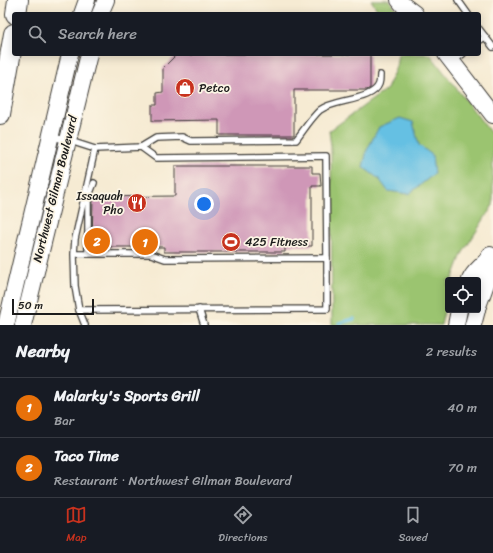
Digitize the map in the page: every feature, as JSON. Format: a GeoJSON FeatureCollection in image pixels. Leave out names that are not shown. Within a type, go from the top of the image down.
{"type":"FeatureCollection","features":[{"type":"Feature","properties":{"kind":"highway"},"geometry":{"type":"LineString","coordinates":[[16,12],[18,0]]}},
{"type":"Feature","properties":{"kind":"highway"},"geometry":{"type":"LineString","coordinates":[[0,114],[12,45]]}},
{"type":"Feature","properties":{"kind":"street"},"geometry":{"type":"LineString","coordinates":[[83,12],[87,0]]}},
{"type":"Feature","properties":{"kind":"street"},"geometry":{"type":"LineString","coordinates":[[399,0],[403,5],[414,9]]}},
{"type":"Feature","properties":{"kind":"street","name":"Northwest Gilman Boulevard"},"geometry":{"type":"LineString","coordinates":[[6,325],[70,56]]}},
{"type":"Feature","properties":{"kind":"street","name":"Northwest Gilman Boulevard"},"geometry":{"type":"LineString","coordinates":[[23,325],[88,56]]}},
{"type":"Feature","properties":{"kind":"street"},"geometry":{"type":"LineString","coordinates":[[454,57],[493,115]]}},
{"type":"Feature","properties":{"kind":"street"},"geometry":{"type":"LineString","coordinates":[[471,277],[490,255]]}},
{"type":"Feature","properties":{"kind":"street"},"geometry":{"type":"LineString","coordinates":[[481,298],[487,281],[490,255]]}},
{"type":"Feature","properties":{"kind":"street"},"geometry":{"type":"LineString","coordinates":[[456,325],[459,313]]}},
{"type":"Feature","properties":{"kind":"street"},"geometry":{"type":"LineString","coordinates":[[473,325],[476,313]]}},
{"type":"Feature","properties":{"kind":"lane"},"geometry":{"type":"LineString","coordinates":[[458,0],[467,12]]}},
{"type":"Feature","properties":{"kind":"lane"},"geometry":{"type":"LineString","coordinates":[[481,32],[493,47]]}},
{"type":"Feature","properties":{"kind":"lane"},"geometry":{"type":"LineString","coordinates":[[481,40],[485,37]]}},
{"type":"Feature","properties":{"kind":"lane"},"geometry":{"type":"LineString","coordinates":[[50,136],[95,149],[141,148],[156,138],[182,137],[191,141],[296,140],[320,110],[332,104],[367,95],[374,91],[378,85],[380,74]]}},
{"type":"Feature","properties":{"kind":"lane"},"geometry":{"type":"LineString","coordinates":[[79,310],[327,309],[326,156],[156,158],[141,148]]}},
{"type":"Feature","properties":{"kind":"lane"},"geometry":{"type":"LineString","coordinates":[[84,325],[79,310],[75,286],[74,254],[75,239],[95,149]]}},
{"type":"Feature","properties":{"kind":"lane"},"geometry":{"type":"LineString","coordinates":[[88,254],[88,198],[94,183]]}},
{"type":"Feature","properties":{"kind":"lane"},"geometry":{"type":"LineString","coordinates":[[74,254],[151,254],[165,259],[327,258]]}},
{"type":"Feature","properties":{"kind":"lane"},"geometry":{"type":"LineString","coordinates":[[199,309],[204,325]]}},
{"type":"Feature","properties":{"kind":"green space"},"geometry":{"type":"Polygon","coordinates":[[[371,0],[389,0],[398,12],[379,12],[371,0]]]}},
{"type":"Feature","properties":{"kind":"green space"},"geometry":{"type":"Polygon","coordinates":[[[398,56],[432,56],[493,136],[493,205],[462,254],[453,277],[445,277],[445,307],[441,325],[332,325],[331,146],[329,131],[387,89],[396,67],[398,56]]]}},
{"type":"Feature","properties":{"kind":"water"},"geometry":{"type":"Polygon","coordinates":[[[400,118],[413,122],[419,145],[432,155],[434,174],[409,194],[388,191],[379,179],[363,167],[367,150],[379,127],[400,118]]]}},
{"type":"Feature","properties":{"kind":"building"},"geometry":{"type":"Polygon","coordinates":[[[175,56],[370,56],[370,88],[367,90],[294,90],[294,135],[219,135],[219,120],[152,121],[152,105],[157,105],[157,93],[163,92],[163,68],[175,56]]]}},
{"type":"Feature","properties":{"kind":"building"},"geometry":{"type":"Polygon","coordinates":[[[175,166],[312,166],[312,173],[320,173],[321,186],[312,186],[312,246],[285,246],[285,252],[164,252],[164,247],[92,247],[93,197],[175,196],[175,166]]]}},
{"type":"Feature","properties":{"kind":"waterway"},"geometry":{"type":"LineString","coordinates":[[339,323],[354,319]]}},
{"type":"Feature","properties":{"kind":"place","name":"Petco"},"geometry":{"type":"Point","coordinates":[185,88]}},
{"type":"Feature","properties":{"kind":"place","name":"Issaquah Pho"},"geometry":{"type":"Point","coordinates":[137,203]}},
{"type":"Feature","properties":{"kind":"place","name":"Taco Time"},"geometry":{"type":"Point","coordinates":[97,241]}},
{"type":"Feature","properties":{"kind":"place","name":"Malarky's Sports Grill"},"geometry":{"type":"Point","coordinates":[145,242]}},
{"type":"Feature","properties":{"kind":"place","name":"425 Fitness"},"geometry":{"type":"Point","coordinates":[231,242]}}]}
